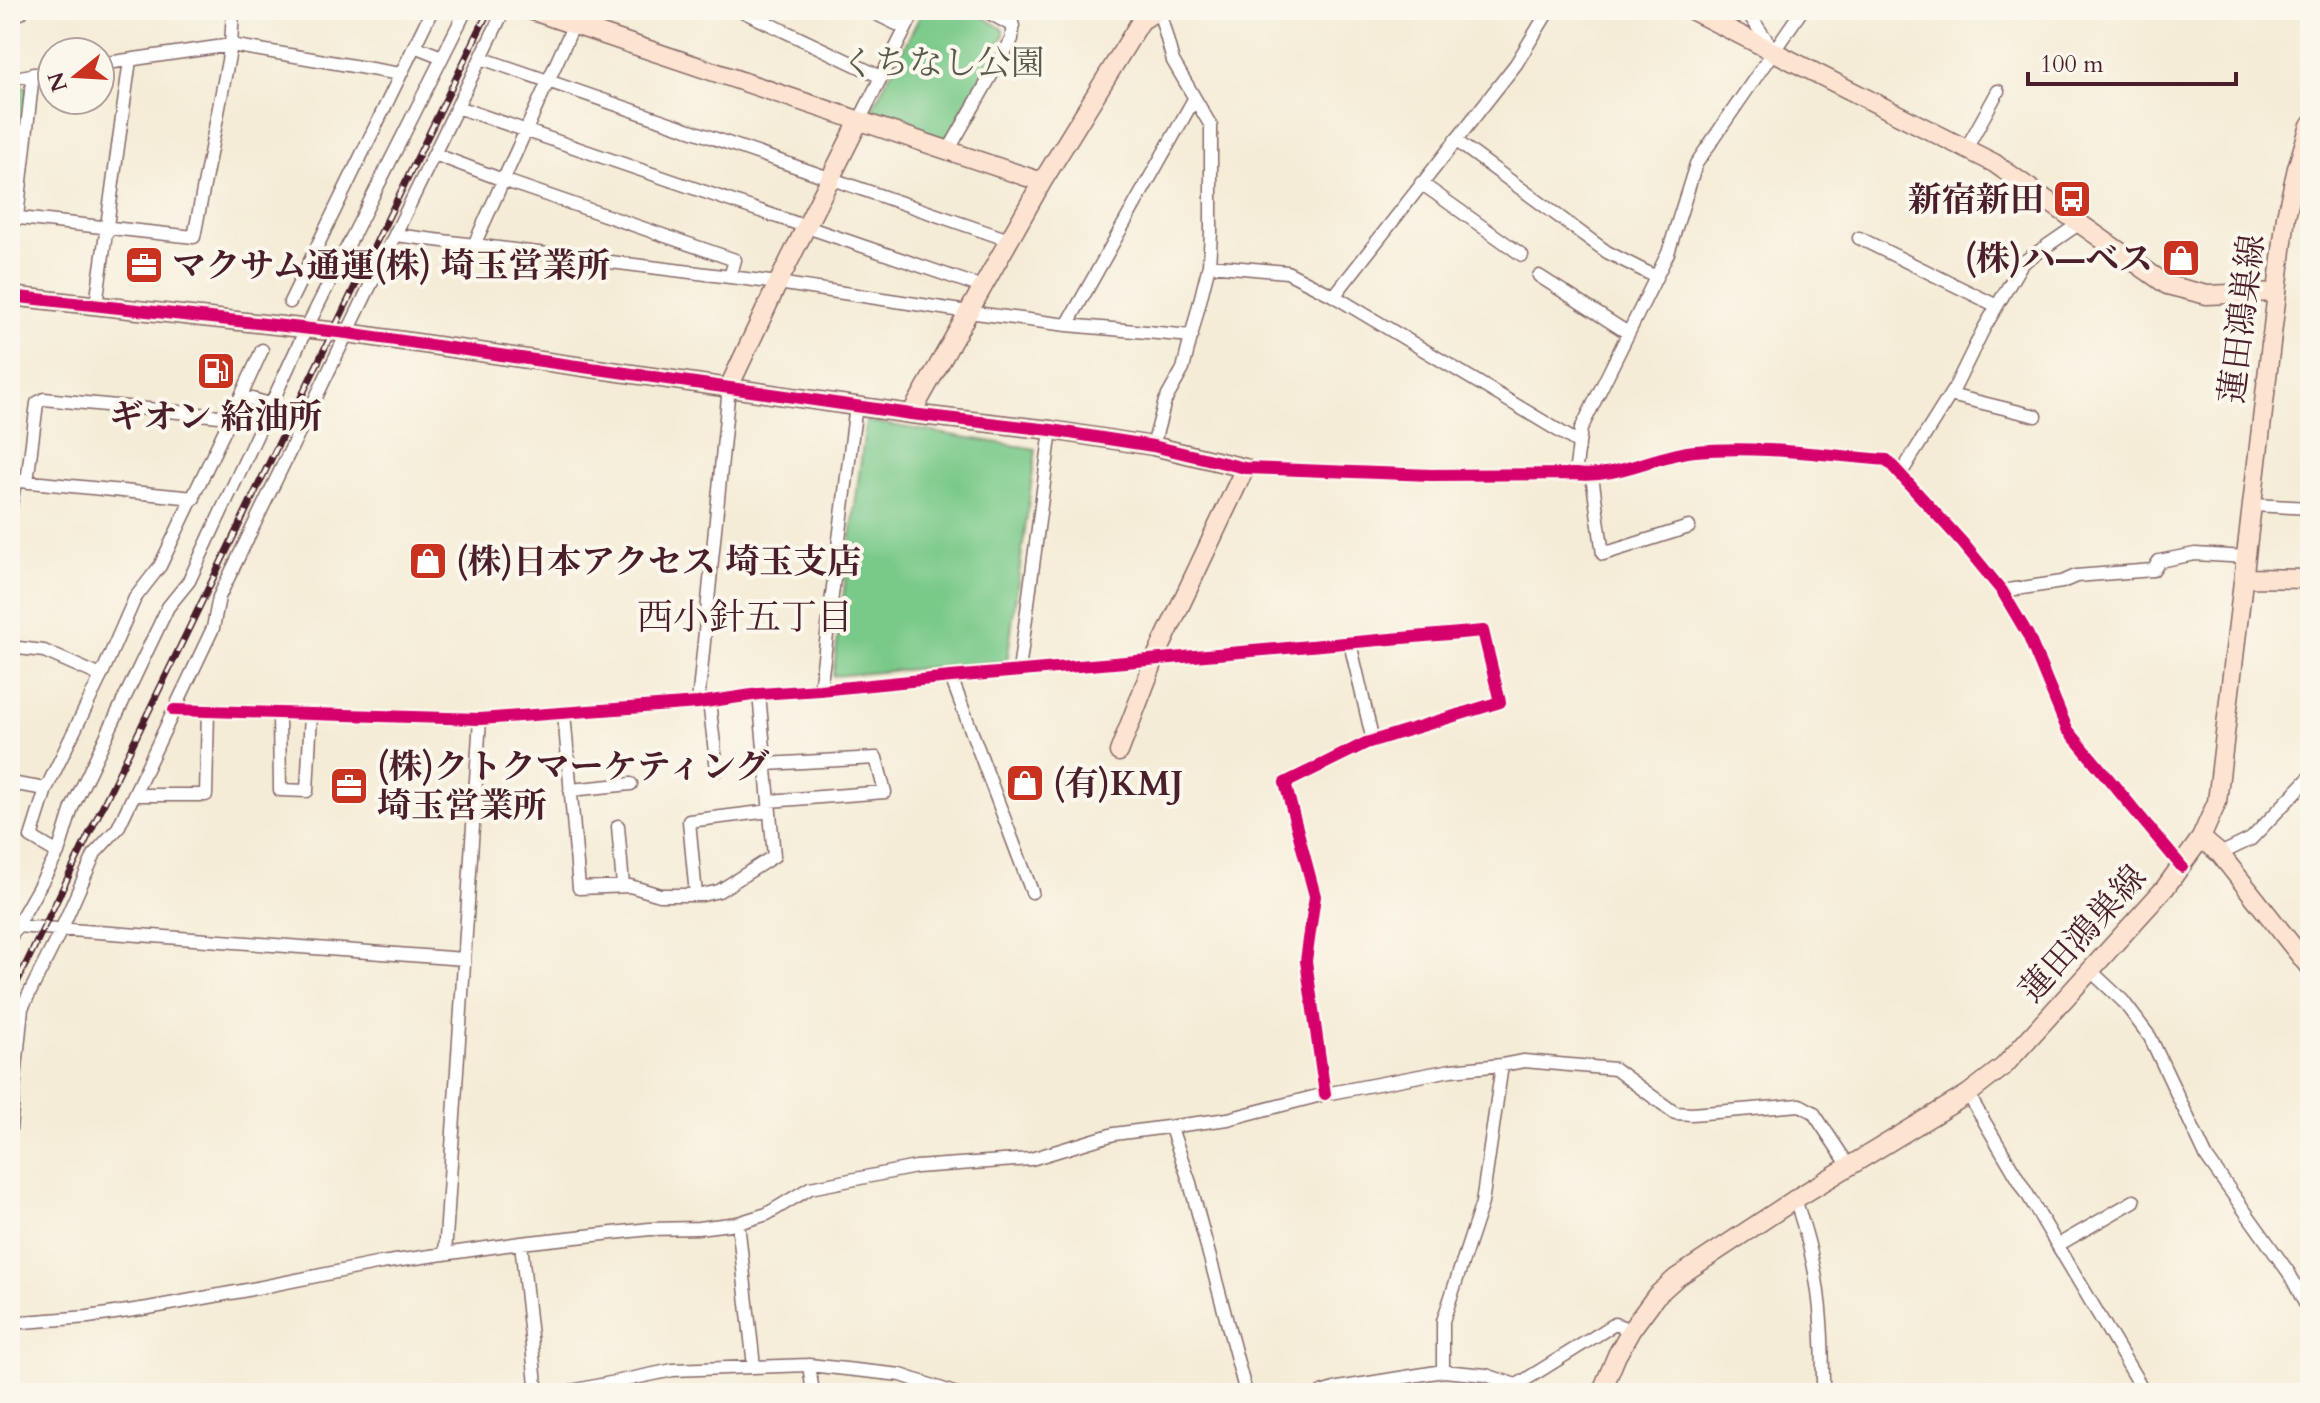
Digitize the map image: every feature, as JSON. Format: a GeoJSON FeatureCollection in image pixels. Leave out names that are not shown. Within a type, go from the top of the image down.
{"type":"FeatureCollection","features":[{"type":"Feature","properties":{"kind":"street"},"geometry":{"type":"LineString","coordinates":[[33,74],[14,217],[194,237],[231,45],[233,10]]}},
{"type":"Feature","properties":{"kind":"street"},"geometry":{"type":"LineString","coordinates":[[290,302],[432,10]]}},
{"type":"Feature","properties":{"kind":"street"},"geometry":{"type":"LineString","coordinates":[[13,932],[58,853],[72,808],[168,607],[189,581],[306,329],[466,10]]}},
{"type":"Feature","properties":{"kind":"street"},"geometry":{"type":"LineString","coordinates":[[10,1129],[22,1008],[95,853],[118,828],[134,795],[213,628],[219,597],[504,10]]}},
{"type":"Feature","properties":{"kind":"street"},"geometry":{"type":"LineString","coordinates":[[530,10],[1042,182]]}},
{"type":"Feature","properties":{"kind":"street"},"geometry":{"type":"LineString","coordinates":[[474,245],[548,81],[582,27],[600,10]]}},
{"type":"Feature","properties":{"kind":"street"},"geometry":{"type":"LineString","coordinates":[[740,10],[881,77]]}},
{"type":"Feature","properties":{"kind":"street"},"geometry":{"type":"LineString","coordinates":[[868,10],[905,28]]}},
{"type":"Feature","properties":{"kind":"street"},"geometry":{"type":"LineString","coordinates":[[717,770],[704,702],[729,387],[915,10]]}},
{"type":"Feature","properties":{"kind":"street"},"geometry":{"type":"LineString","coordinates":[[984,10],[1013,26]]}},
{"type":"Feature","properties":{"kind":"street"},"geometry":{"type":"LineString","coordinates":[[948,151],[1012,39],[1012,10]]}},
{"type":"Feature","properties":{"kind":"street"},"geometry":{"type":"LineString","coordinates":[[911,414],[1042,182],[1141,21],[1159,10],[1173,61],[1211,126],[1209,265],[1183,369],[1165,401],[1153,446]]}},
{"type":"Feature","properties":{"kind":"street"},"geometry":{"type":"LineString","coordinates":[[1334,296],[1516,64],[1549,10]]}},
{"type":"Feature","properties":{"kind":"street"},"geometry":{"type":"LineString","coordinates":[[1691,10],[1994,163],[2167,285],[2207,295],[2276,292]]}},
{"type":"Feature","properties":{"kind":"street"},"geometry":{"type":"LineString","coordinates":[[1746,10],[1774,51]]}},
{"type":"Feature","properties":{"kind":"street"},"geometry":{"type":"LineString","coordinates":[[1575,474],[1581,429],[1668,253],[1696,164],[1802,10]]}},
{"type":"Feature","properties":{"kind":"street"},"geometry":{"type":"LineString","coordinates":[[116,62],[231,45],[400,74]]}},
{"type":"Feature","properties":{"kind":"street"},"geometry":{"type":"LineString","coordinates":[[414,46],[442,57]]}},
{"type":"Feature","properties":{"kind":"street"},"geometry":{"type":"LineString","coordinates":[[481,58],[1009,240]]}},
{"type":"Feature","properties":{"kind":"street"},"geometry":{"type":"LineString","coordinates":[[96,305],[130,60]]}},
{"type":"Feature","properties":{"kind":"street"},"geometry":{"type":"LineString","coordinates":[[10,79],[36,74]]}},
{"type":"Feature","properties":{"kind":"street"},"geometry":{"type":"LineString","coordinates":[[1966,149],[1998,91]]}},
{"type":"Feature","properties":{"kind":"street"},"geometry":{"type":"LineString","coordinates":[[1067,325],[1194,99]]}},
{"type":"Feature","properties":{"kind":"street"},"geometry":{"type":"LineString","coordinates":[[457,107],[982,287]]}},
{"type":"Feature","properties":{"kind":"street","name":"蓮田鴻巣線"},"geometry":{"type":"LineString","coordinates":[[1601,1393],[1631,1330],[1656,1296],[1676,1278],[1795,1199],[1968,1094],[2003,1067],[2182,867],[2201,838],[2217,802],[2286,216],[2310,125]]}},
{"type":"Feature","properties":{"kind":"street"},"geometry":{"type":"LineString","coordinates":[[1455,140],[1607,252],[1656,277]]}},
{"type":"Feature","properties":{"kind":"street"},"geometry":{"type":"LineString","coordinates":[[434,154],[735,260],[730,277]]}},
{"type":"Feature","properties":{"kind":"street"},"geometry":{"type":"LineString","coordinates":[[1421,183],[1522,255]]}},
{"type":"Feature","properties":{"kind":"street"},"geometry":{"type":"LineString","coordinates":[[1900,475],[1950,395],[2022,263],[2080,223]]}},
{"type":"Feature","properties":{"kind":"street"},"geometry":{"type":"LineString","coordinates":[[395,235],[778,283],[1067,325],[1192,336]]}},
{"type":"Feature","properties":{"kind":"street"},"geometry":{"type":"LineString","coordinates":[[1859,238],[1997,306]]}},
{"type":"Feature","properties":{"kind":"street"},"geometry":{"type":"LineString","coordinates":[[1209,265],[1287,272],[1334,296],[1579,443]]}},
{"type":"Feature","properties":{"kind":"street"},"geometry":{"type":"LineString","coordinates":[[1539,276],[1628,333]]}},
{"type":"Feature","properties":{"kind":"street"},"geometry":{"type":"LineString","coordinates":[[10,296],[347,333],[911,414],[1051,430],[1153,446],[1245,468],[1431,475],[1592,476],[1691,452],[1743,448],[1887,460],[2002,591],[2028,635],[2067,729],[2182,867]]}},
{"type":"Feature","properties":{"kind":"street"},"geometry":{"type":"LineString","coordinates":[[58,853],[31,837],[46,789],[135,598],[160,566],[262,350]]}},
{"type":"Feature","properties":{"kind":"street"},"geometry":{"type":"LineString","coordinates":[[1950,395],[2036,416]]}},
{"type":"Feature","properties":{"kind":"street"},"geometry":{"type":"LineString","coordinates":[[241,396],[270,404]]}},
{"type":"Feature","properties":{"kind":"street"},"geometry":{"type":"LineString","coordinates":[[10,511],[37,403],[44,399],[230,417]]}},
{"type":"Feature","properties":{"kind":"street"},"geometry":{"type":"LineString","coordinates":[[820,690],[856,405]]}},
{"type":"Feature","properties":{"kind":"street"},"geometry":{"type":"LineString","coordinates":[[1019,671],[1051,430]]}},
{"type":"Feature","properties":{"kind":"street"},"geometry":{"type":"LineString","coordinates":[[1119,752],[1154,661],[1245,468]]}},
{"type":"Feature","properties":{"kind":"street"},"geometry":{"type":"LineString","coordinates":[[1592,476],[1603,554],[1689,527]]}},
{"type":"Feature","properties":{"kind":"street"},"geometry":{"type":"LineString","coordinates":[[17,481],[194,498]]}},
{"type":"Feature","properties":{"kind":"street"},"geometry":{"type":"LineString","coordinates":[[2252,505],[2310,508]]}},
{"type":"Feature","properties":{"kind":"street"},"geometry":{"type":"LineString","coordinates":[[2002,591],[2062,582],[2076,576],[2153,570],[2159,561],[2195,554],[2247,557]]}},
{"type":"Feature","properties":{"kind":"street"},"geometry":{"type":"LineString","coordinates":[[2245,578],[2310,579]]}},
{"type":"Feature","properties":{"kind":"street"},"geometry":{"type":"LineString","coordinates":[[174,710],[480,719],[704,702],[759,694],[1483,631],[1500,702],[1373,741],[1285,783],[1315,896],[1306,961],[1325,1094]]}},
{"type":"Feature","properties":{"kind":"street"},"geometry":{"type":"LineString","coordinates":[[1350,643],[1373,741]]}},
{"type":"Feature","properties":{"kind":"street"},"geometry":{"type":"LineString","coordinates":[[10,647],[44,651],[101,676]]}},
{"type":"Feature","properties":{"kind":"street"},"geometry":{"type":"LineString","coordinates":[[951,677],[1032,892]]}},
{"type":"Feature","properties":{"kind":"street"},"geometry":{"type":"LineString","coordinates":[[564,713],[579,888],[630,886],[660,895],[696,895],[719,891],[774,856],[759,694]]}},
{"type":"Feature","properties":{"kind":"street"},"geometry":{"type":"LineString","coordinates":[[134,795],[206,795],[208,711]]}},
{"type":"Feature","properties":{"kind":"street"},"geometry":{"type":"LineString","coordinates":[[279,713],[280,790],[307,791],[311,714]]}},
{"type":"Feature","properties":{"kind":"street"},"geometry":{"type":"LineString","coordinates":[[445,1254],[480,719]]}},
{"type":"Feature","properties":{"kind":"street"},"geometry":{"type":"LineString","coordinates":[[696,895],[689,821],[769,806],[885,792],[876,758],[766,764]]}},
{"type":"Feature","properties":{"kind":"street"},"geometry":{"type":"LineString","coordinates":[[2220,854],[2251,839],[2310,777]]}},
{"type":"Feature","properties":{"kind":"street"},"geometry":{"type":"LineString","coordinates":[[10,783],[46,789]]}},
{"type":"Feature","properties":{"kind":"street"},"geometry":{"type":"LineString","coordinates":[[570,790],[631,784]]}},
{"type":"Feature","properties":{"kind":"street"},"geometry":{"type":"LineString","coordinates":[[618,826],[623,886]]}},
{"type":"Feature","properties":{"kind":"street"},"geometry":{"type":"LineString","coordinates":[[2201,838],[2220,854],[2310,968]]}},
{"type":"Feature","properties":{"kind":"street"},"geometry":{"type":"LineString","coordinates":[[13,932],[61,930],[464,959]]}},
{"type":"Feature","properties":{"kind":"street"},"geometry":{"type":"LineString","coordinates":[[2091,971],[2123,1001],[2150,1037],[2207,1158],[2289,1273],[2310,1313]]}},
{"type":"Feature","properties":{"kind":"street"},"geometry":{"type":"LineString","coordinates":[[12,1326],[148,1308],[381,1263],[521,1243],[738,1223],[767,1214],[810,1188],[916,1167],[1031,1159],[1114,1134],[1228,1119],[1325,1094],[1451,1070],[1524,1061],[1615,1069],[1675,1113],[1800,1105],[1813,1112],[1849,1166]]}},
{"type":"Feature","properties":{"kind":"street"},"geometry":{"type":"LineString","coordinates":[[1443,1371],[1443,1321],[1482,1203],[1502,1065]]}},
{"type":"Feature","properties":{"kind":"street"},"geometry":{"type":"LineString","coordinates":[[1968,1094],[2145,1393]]}},
{"type":"Feature","properties":{"kind":"street"},"geometry":{"type":"LineString","coordinates":[[1171,1128],[1190,1183],[1246,1393]]}},
{"type":"Feature","properties":{"kind":"street"},"geometry":{"type":"LineString","coordinates":[[1795,1199],[1812,1256],[1819,1303],[1823,1393]]}},
{"type":"Feature","properties":{"kind":"street"},"geometry":{"type":"LineString","coordinates":[[2058,1245],[2134,1201]]}},
{"type":"Feature","properties":{"kind":"street"},"geometry":{"type":"LineString","coordinates":[[738,1223],[754,1366]]}},
{"type":"Feature","properties":{"kind":"street"},"geometry":{"type":"LineString","coordinates":[[521,1243],[537,1393]]}},
{"type":"Feature","properties":{"kind":"street"},"geometry":{"type":"LineString","coordinates":[[1504,1393],[1519,1389],[1615,1324],[1631,1330]]}},
{"type":"Feature","properties":{"kind":"street"},"geometry":{"type":"LineString","coordinates":[[809,1365],[813,1393]]}},
{"type":"Feature","properties":{"kind":"street"},"geometry":{"type":"LineString","coordinates":[[562,1393],[673,1370],[809,1365],[901,1375],[954,1393]]}},
{"type":"Feature","properties":{"kind":"street"},"geometry":{"type":"LineString","coordinates":[[1321,1393],[1443,1371],[1486,1375],[1519,1389]]}},
{"type":"Feature","properties":{"kind":"green space","name":"くちなし公園"},"geometry":{"type":"Polygon","coordinates":[[[923,10],[971,10],[1003,29],[1004,35],[949,136],[943,138],[876,113],[873,107],[923,10]]]}},
{"type":"Feature","properties":{"kind":"green space"},"geometry":{"type":"Polygon","coordinates":[[[22,85],[28,89],[14,206],[10,209],[10,88],[22,85]]]}},
{"type":"Feature","properties":{"kind":"green space"},"geometry":{"type":"Polygon","coordinates":[[[866,421],[1036,449],[1007,661],[833,676],[866,421]]]}},
{"type":"Feature","properties":{"kind":"railway"},"geometry":{"type":"LineString","coordinates":[[10,997],[489,10]]}},
{"type":"Feature","properties":{"kind":"cycle path"},"geometry":{"type":"LineString","coordinates":[[10,296],[347,333],[911,414],[1051,430],[1153,446],[1245,468],[1431,475],[1590,475],[1680,453],[1719,449],[1791,451],[1887,460],[2002,591],[2028,635],[2067,729],[2182,867]]}},
{"type":"Feature","properties":{"kind":"cycle path"},"geometry":{"type":"LineString","coordinates":[[174,710],[480,719],[698,703],[759,694],[1483,631],[1500,702],[1366,743],[1285,783],[1315,896],[1306,961],[1325,1094]]}},
{"type":"Feature","properties":{"kind":"place","name":"新宿新田"},"geometry":{"type":"Point","coordinates":[2072,199]}},
{"type":"Feature","properties":{"kind":"place","name":"(株)ハ―ベス"},"geometry":{"type":"Point","coordinates":[2181,258]}},
{"type":"Feature","properties":{"kind":"place","name":"マクサム通運(株) 埼玉営業所"},"geometry":{"type":"Point","coordinates":[144,265]}},
{"type":"Feature","properties":{"kind":"place","name":"ギオン 給油所"},"geometry":{"type":"Point","coordinates":[216,371]}},
{"type":"Feature","properties":{"kind":"place","name":"(株)日本アクセス 埼玉支店"},"geometry":{"type":"Point","coordinates":[428,561]}},
{"type":"Feature","properties":{"kind":"place","name":"(有)KMJ"},"geometry":{"type":"Point","coordinates":[1025,783]}},
{"type":"Feature","properties":{"kind":"place","name":"(株)クトクマーケティング 埼玉営業所"},"geometry":{"type":"Point","coordinates":[349,786]}},
{"type":"Feature","properties":{"kind":"district","name":"西小針五丁目"},"geometry":{"type":"Point","coordinates":[745,616]}}]}
